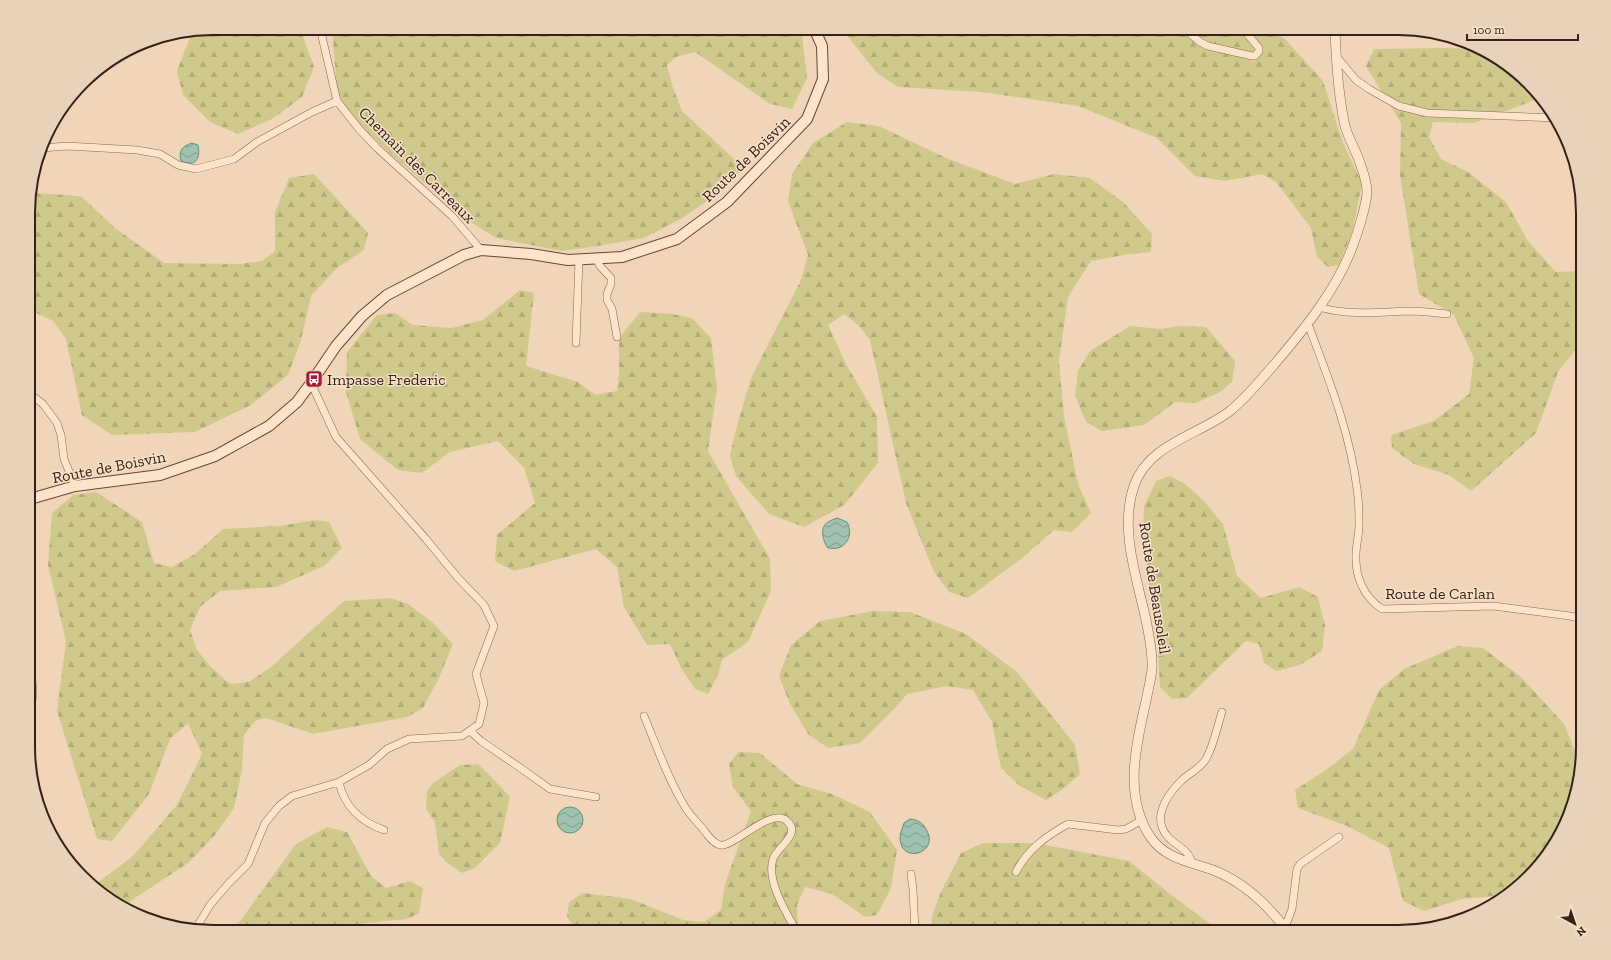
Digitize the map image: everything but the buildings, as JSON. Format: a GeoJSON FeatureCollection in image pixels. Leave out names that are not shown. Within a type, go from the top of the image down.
{"type":"FeatureCollection","features":[{"type":"Feature","properties":{"kind":"main road","name":"Route de Boisvin"},"geometry":{"type":"LineString","coordinates":[[35,498],[75,486],[160,475],[215,456],[269,426],[297,402],[342,340],[362,316],[387,295],[464,255],[481,250],[532,254],[568,260],[622,257],[677,239],[727,202],[780,149],[807,119],[823,80],[822,46],[817,35]]}},
{"type":"Feature","properties":{"kind":"street","name":"Chemain des Carreaux"},"geometry":{"type":"LineString","coordinates":[[322,35],[337,101],[373,144],[452,216],[481,250]]}},
{"type":"Feature","properties":{"kind":"street"},"geometry":{"type":"LineString","coordinates":[[1192,35],[1208,46],[1255,56],[1259,51],[1259,48],[1248,35]]}},
{"type":"Feature","properties":{"kind":"street","name":"Route de Beausoleil"},"geometry":{"type":"LineString","coordinates":[[1283,925],[1275,914],[1258,898],[1234,881],[1213,870],[1193,864],[1161,849],[1152,838],[1136,805],[1135,749],[1152,668],[1151,642],[1131,549],[1128,519],[1133,487],[1140,472],[1150,460],[1163,450],[1215,422],[1244,399],[1308,324],[1346,265],[1355,242],[1367,194],[1366,183],[1361,166],[1346,127],[1336,56],[1335,35]]}},
{"type":"Feature","properties":{"kind":"street"},"geometry":{"type":"LineString","coordinates":[[1336,56],[1356,80],[1399,106],[1427,113],[1548,118]]}},
{"type":"Feature","properties":{"kind":"street"},"geometry":{"type":"LineString","coordinates":[[48,148],[67,146],[137,150],[160,154],[178,165],[196,169],[234,159],[257,142],[312,112],[337,101]]}},
{"type":"Feature","properties":{"kind":"street"},"geometry":{"type":"LineString","coordinates":[[596,258],[600,266],[611,278],[612,284],[607,294],[607,300],[612,309],[617,337]]}},
{"type":"Feature","properties":{"kind":"street"},"geometry":{"type":"LineString","coordinates":[[576,344],[579,259]]}},
{"type":"Feature","properties":{"kind":"street"},"geometry":{"type":"LineString","coordinates":[[1319,307],[1335,312],[1389,313],[1412,311],[1447,314]]}},
{"type":"Feature","properties":{"kind":"street","name":"Route de Carlan"},"geometry":{"type":"LineString","coordinates":[[1308,324],[1328,378],[1347,438],[1357,488],[1359,526],[1356,556],[1358,577],[1365,594],[1373,603],[1382,610],[1493,606],[1576,617]]}},
{"type":"Feature","properties":{"kind":"street"},"geometry":{"type":"LineString","coordinates":[[198,925],[210,905],[248,864],[265,823],[279,806],[292,796],[339,782],[370,765],[387,749],[409,739],[462,736],[479,724],[484,703],[476,674],[494,626],[484,605],[458,578],[426,539],[336,437],[312,383]]}},
{"type":"Feature","properties":{"kind":"street"},"geometry":{"type":"LineString","coordinates":[[35,398],[43,404],[57,423],[61,435],[64,459],[75,486]]}},
{"type":"Feature","properties":{"kind":"street"},"geometry":{"type":"LineString","coordinates":[[1193,864],[1187,853],[1166,835],[1161,827],[1161,812],[1174,789],[1186,776],[1196,770],[1207,758],[1222,712]]}},
{"type":"Feature","properties":{"kind":"street"},"geometry":{"type":"LineString","coordinates":[[644,716],[675,789],[686,808],[712,840],[720,846],[726,845],[745,832],[767,821],[780,817],[786,820],[791,826],[792,835],[773,859],[772,880],[785,911],[794,925]]}},
{"type":"Feature","properties":{"kind":"street"},"geometry":{"type":"LineString","coordinates":[[470,731],[481,741],[550,789],[596,797]]}},
{"type":"Feature","properties":{"kind":"street"},"geometry":{"type":"LineString","coordinates":[[339,782],[341,792],[346,802],[355,813],[370,825],[384,830]]}},
{"type":"Feature","properties":{"kind":"street"},"geometry":{"type":"LineString","coordinates":[[1016,872],[1021,862],[1040,841],[1068,824],[1118,830],[1126,829],[1142,820]]}},
{"type":"Feature","properties":{"kind":"street"},"geometry":{"type":"LineString","coordinates":[[1287,925],[1292,909],[1297,869],[1300,864],[1339,837]]}},
{"type":"Feature","properties":{"kind":"street"},"geometry":{"type":"LineString","coordinates":[[911,874],[915,925]]}},
{"type":"Feature","properties":{"kind":"green space"},"geometry":{"type":"Polygon","coordinates":[[[201,35],[303,35],[314,67],[302,97],[272,119],[238,134],[210,122],[183,95],[177,71],[190,37],[201,35]]]}},
{"type":"Feature","properties":{"kind":"green space"},"geometry":{"type":"Polygon","coordinates":[[[333,35],[802,35],[807,78],[792,109],[770,104],[695,52],[676,57],[667,65],[672,85],[682,111],[744,168],[717,194],[684,217],[644,238],[562,251],[496,238],[469,221],[392,155],[350,116],[337,91],[333,35]]]}},
{"type":"Feature","properties":{"kind":"green space"},"geometry":{"type":"Polygon","coordinates":[[[847,35],[1278,35],[1285,39],[1323,81],[1343,143],[1362,183],[1353,229],[1339,265],[1328,267],[1317,257],[1311,228],[1276,182],[1262,174],[1225,181],[1195,176],[1157,138],[1078,106],[981,92],[898,87],[877,73],[847,35]]]}},
{"type":"Feature","properties":{"kind":"green space"},"geometry":{"type":"Polygon","coordinates":[[[1374,49],[1465,49],[1477,53],[1497,65],[1524,87],[1535,100],[1474,123],[1433,122],[1429,137],[1441,159],[1468,172],[1506,202],[1528,241],[1556,272],[1576,271],[1576,349],[1558,372],[1536,433],[1471,491],[1449,475],[1414,464],[1392,448],[1391,435],[1434,421],[1469,394],[1474,358],[1454,315],[1419,294],[1400,175],[1401,123],[1366,66],[1374,49]]]}},
{"type":"Feature","properties":{"kind":"green space"},"geometry":{"type":"Polygon","coordinates":[[[847,122],[879,126],[946,158],[1015,184],[1054,174],[1090,178],[1123,202],[1152,234],[1151,252],[1129,254],[1091,261],[1068,297],[1059,361],[1064,416],[1078,484],[1091,513],[1072,532],[1054,530],[1022,558],[968,598],[949,592],[934,572],[906,503],[870,340],[858,325],[844,314],[828,325],[846,364],[877,417],[878,463],[844,505],[804,527],[769,514],[736,476],[730,456],[751,378],[801,280],[808,255],[788,201],[792,174],[813,143],[847,122]]]}},
{"type":"Feature","properties":{"kind":"green space"},"geometry":{"type":"Polygon","coordinates":[[[314,174],[368,233],[364,250],[337,268],[311,296],[301,340],[288,375],[251,405],[195,432],[112,435],[82,415],[66,339],[53,321],[35,312],[35,201],[36,193],[82,197],[115,228],[164,263],[240,264],[262,261],[275,251],[275,212],[289,178],[314,174]]]}},
{"type":"Feature","properties":{"kind":"green space"},"geometry":{"type":"Polygon","coordinates":[[[520,290],[534,293],[526,366],[578,382],[595,395],[617,391],[619,375],[619,338],[640,312],[672,314],[692,318],[711,338],[717,388],[708,451],[770,559],[771,591],[748,642],[722,660],[718,675],[708,694],[695,689],[681,668],[670,644],[647,645],[624,607],[617,567],[596,549],[514,571],[495,561],[497,535],[535,503],[524,468],[498,441],[450,452],[422,473],[398,470],[360,439],[346,392],[347,352],[377,315],[395,313],[413,325],[451,328],[483,320],[520,290]]]}},
{"type":"Feature","properties":{"kind":"green space"},"geometry":{"type":"Polygon","coordinates":[[[1130,326],[1161,329],[1178,326],[1206,327],[1235,361],[1232,382],[1220,392],[1196,403],[1175,402],[1144,425],[1102,431],[1086,422],[1075,396],[1078,371],[1090,351],[1130,326]]]}},
{"type":"Feature","properties":{"kind":"green space"},"geometry":{"type":"Polygon","coordinates":[[[1170,476],[1185,484],[1204,501],[1223,524],[1237,576],[1261,598],[1299,587],[1318,597],[1325,625],[1322,651],[1300,665],[1276,671],[1264,663],[1259,644],[1246,641],[1187,698],[1172,699],[1160,687],[1158,651],[1143,534],[1144,506],[1156,481],[1170,476]]]}},
{"type":"Feature","properties":{"kind":"green space"},"geometry":{"type":"Polygon","coordinates":[[[96,492],[142,522],[154,563],[172,567],[195,554],[223,529],[279,526],[315,520],[329,522],[342,548],[324,566],[276,587],[220,591],[200,607],[190,630],[197,650],[210,666],[230,684],[249,682],[271,667],[344,601],[390,598],[408,604],[432,622],[453,644],[439,678],[423,708],[407,717],[313,734],[266,718],[255,721],[244,735],[242,770],[234,808],[215,835],[188,863],[129,902],[129,904],[98,883],[133,856],[177,805],[202,754],[188,723],[170,739],[149,794],[112,841],[97,839],[57,711],[66,641],[48,565],[52,513],[73,495],[96,492]]]}},
{"type":"Feature","properties":{"kind":"green space"},"geometry":{"type":"Polygon","coordinates":[[[873,611],[910,612],[966,634],[1017,672],[1075,745],[1080,774],[1063,789],[1046,800],[1020,786],[1001,768],[992,722],[973,690],[947,686],[907,694],[860,743],[828,748],[808,734],[790,704],[779,676],[791,645],[820,621],[873,611]]]}},
{"type":"Feature","properties":{"kind":"green space"},"geometry":{"type":"Polygon","coordinates":[[[1458,646],[1483,648],[1521,677],[1564,724],[1576,753],[1573,782],[1567,804],[1558,826],[1546,846],[1524,873],[1496,896],[1462,899],[1424,911],[1403,901],[1389,848],[1347,826],[1298,808],[1295,790],[1323,772],[1353,749],[1379,690],[1404,669],[1458,646]]]}},
{"type":"Feature","properties":{"kind":"green space"},"geometry":{"type":"Polygon","coordinates":[[[738,752],[760,753],[797,784],[832,794],[870,812],[897,850],[891,888],[877,915],[865,917],[832,894],[805,887],[797,905],[798,925],[573,925],[567,917],[569,902],[583,893],[631,899],[683,920],[704,922],[721,910],[725,884],[751,811],[733,787],[729,764],[738,752]]]}},
{"type":"Feature","properties":{"kind":"green space"},"geometry":{"type":"Polygon","coordinates":[[[478,764],[510,797],[500,843],[475,868],[462,873],[446,862],[439,854],[435,822],[426,809],[427,791],[433,783],[460,765],[478,764]]]}},
{"type":"Feature","properties":{"kind":"green space"},"geometry":{"type":"Polygon","coordinates":[[[327,827],[347,832],[371,876],[386,888],[410,881],[423,888],[419,913],[407,919],[357,925],[237,925],[296,844],[327,827]]]}},
{"type":"Feature","properties":{"kind":"green space"},"geometry":{"type":"Polygon","coordinates":[[[983,843],[1035,843],[1129,861],[1212,925],[931,925],[932,916],[940,894],[961,853],[983,843]]]}},
{"type":"Feature","properties":{"kind":"water"},"geometry":{"type":"Polygon","coordinates":[[[192,143],[198,145],[198,158],[193,163],[181,161],[180,154],[182,149],[192,143]]]}},
{"type":"Feature","properties":{"kind":"water"},"geometry":{"type":"Polygon","coordinates":[[[837,518],[847,522],[850,533],[849,537],[842,546],[837,548],[828,548],[823,538],[824,527],[825,524],[837,518]]]}},
{"type":"Feature","properties":{"kind":"water"},"geometry":{"type":"Polygon","coordinates":[[[570,807],[579,811],[583,820],[579,829],[570,833],[561,829],[557,820],[561,811],[570,807]]]}},
{"type":"Feature","properties":{"kind":"water"},"geometry":{"type":"Polygon","coordinates":[[[910,819],[918,821],[924,826],[929,839],[928,845],[924,850],[918,853],[906,851],[902,846],[900,838],[904,823],[910,819]]]}},
{"type":"Feature","properties":{"kind":"place","name":"Impasse Frederic"},"geometry":{"type":"Point","coordinates":[314,379]}}]}
